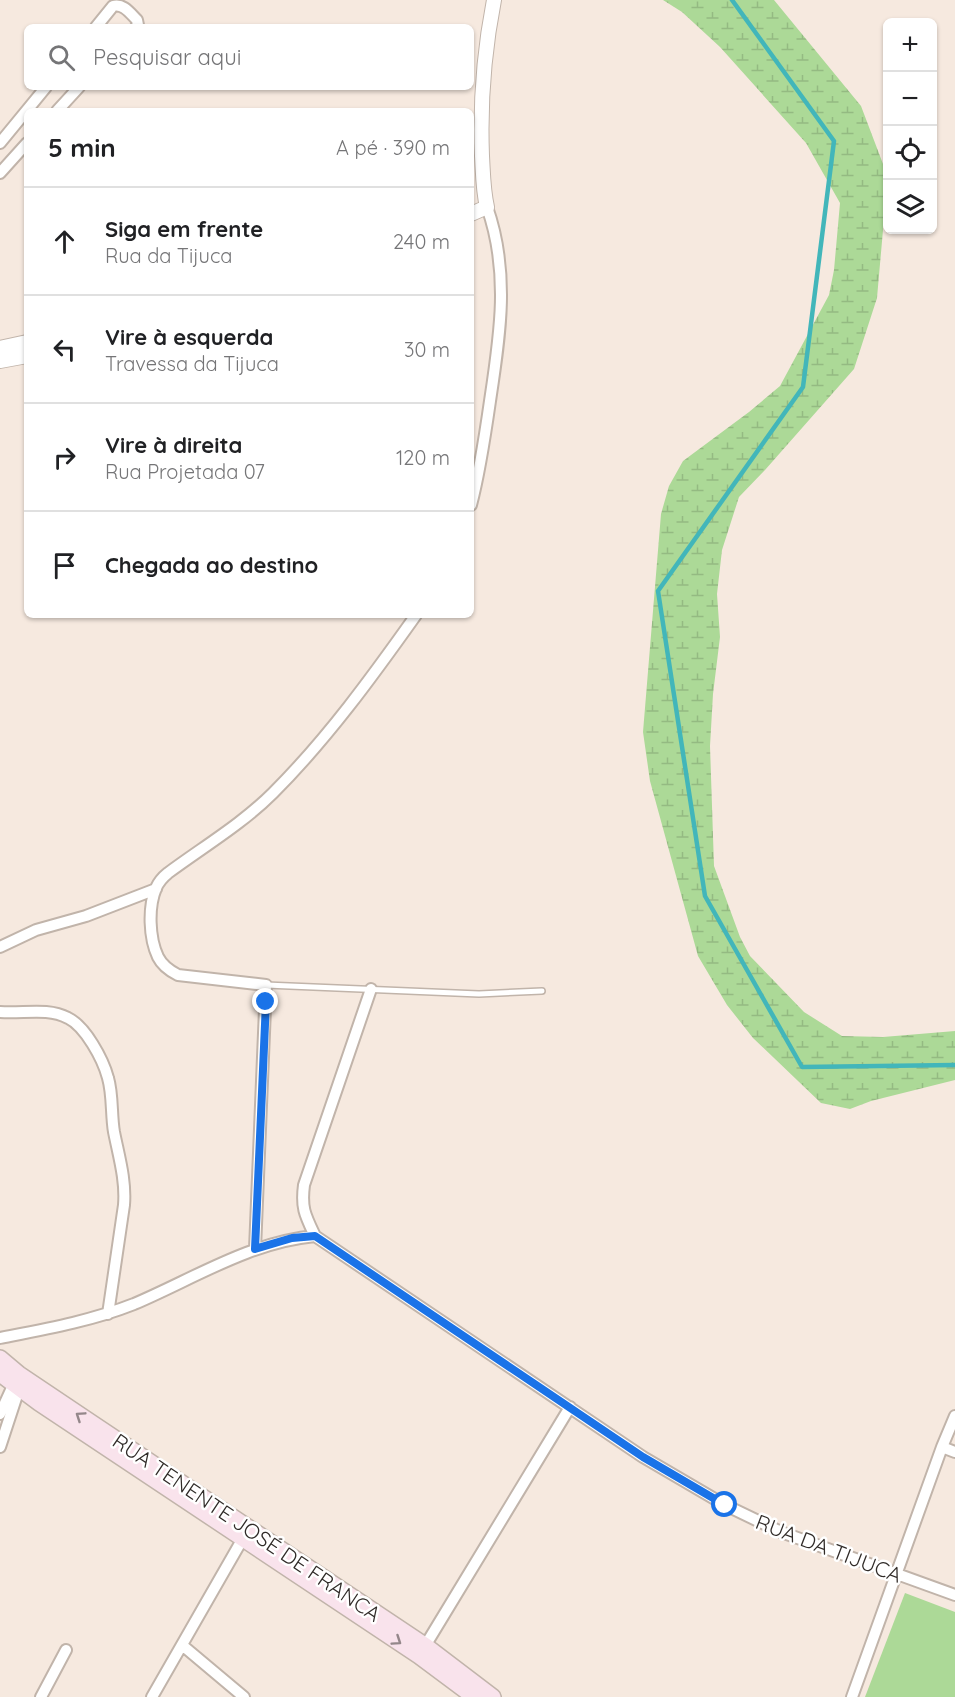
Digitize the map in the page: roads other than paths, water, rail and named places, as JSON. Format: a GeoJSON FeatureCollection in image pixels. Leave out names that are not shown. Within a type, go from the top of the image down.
{"type":"FeatureCollection","features":[{"type":"Feature","properties":{"kind":"main road","name":"RUA TENENTE JOSÉ DE FRANCA"},"geometry":{"type":"LineString","coordinates":[[0,1358],[19,1381]]}},
{"type":"Feature","properties":{"kind":"main road","name":"RUA TENENTE JOSÉ DE FRANCA"},"geometry":{"type":"LineString","coordinates":[[0,1374],[19,1381],[493,1697]]}},
{"type":"Feature","properties":{"kind":"main road","name":"RUA TENENTE JOSÉ DE FRANCA"},"geometry":{"type":"LineString","coordinates":[[422,1651],[474,1697]]}},
{"type":"Feature","properties":{"kind":"street"},"geometry":{"type":"LineString","coordinates":[[474,493],[500,335],[502,294],[498,243],[486,202],[481,137],[482,88],[494,0]]}},
{"type":"Feature","properties":{"kind":"street"},"geometry":{"type":"LineString","coordinates":[[98,24],[116,5],[122,7],[137,23]]}},
{"type":"Feature","properties":{"kind":"street"},"geometry":{"type":"LineString","coordinates":[[29,108],[44,90]]}},
{"type":"Feature","properties":{"kind":"street"},"geometry":{"type":"LineString","coordinates":[[60,108],[76,90]]}},
{"type":"Feature","properties":{"kind":"street"},"geometry":{"type":"LineString","coordinates":[[0,173],[23,147],[2,141],[24,114]]}},
{"type":"Feature","properties":{"kind":"street"},"geometry":{"type":"LineString","coordinates":[[474,204],[486,202]]}},
{"type":"Feature","properties":{"kind":"street"},"geometry":{"type":"LineString","coordinates":[[474,212],[486,202]]}},
{"type":"Feature","properties":{"kind":"street"},"geometry":{"type":"LineString","coordinates":[[0,348],[24,343]]}},
{"type":"Feature","properties":{"kind":"street"},"geometry":{"type":"LineString","coordinates":[[0,361],[24,357]]}},
{"type":"Feature","properties":{"kind":"street"},"geometry":{"type":"LineString","coordinates":[[255,1249],[266,985],[178,975],[168,969],[158,957],[151,908],[160,880],[272,794],[318,744],[373,676],[414,618]]}},
{"type":"Feature","properties":{"kind":"street"},"geometry":{"type":"LineString","coordinates":[[0,947],[36,930],[86,916],[156,889]]}},
{"type":"Feature","properties":{"kind":"street"},"geometry":{"type":"LineString","coordinates":[[0,1338],[55,1328],[108,1314],[255,1249],[292,1238],[315,1236],[302,1203],[304,1185],[371,989]]}},
{"type":"Feature","properties":{"kind":"street"},"geometry":{"type":"LineString","coordinates":[[0,1012],[42,1011],[70,1018],[82,1028],[108,1078],[114,1130],[125,1188],[108,1314]]}},
{"type":"Feature","properties":{"kind":"street","name":"RUA DA TIJUCA"},"geometry":{"type":"LineString","coordinates":[[315,1236],[643,1457],[725,1505],[781,1532],[955,1595]]}},
{"type":"Feature","properties":{"kind":"street"},"geometry":{"type":"LineString","coordinates":[[0,1414],[19,1381]]}},
{"type":"Feature","properties":{"kind":"street"},"geometry":{"type":"LineString","coordinates":[[0,1447],[19,1381]]}},
{"type":"Feature","properties":{"kind":"street"},"geometry":{"type":"LineString","coordinates":[[422,1651],[570,1407]]}},
{"type":"Feature","properties":{"kind":"street"},"geometry":{"type":"LineString","coordinates":[[852,1697],[955,1416]]}},
{"type":"Feature","properties":{"kind":"street"},"geometry":{"type":"LineString","coordinates":[[942,1448],[955,1452]]}},
{"type":"Feature","properties":{"kind":"street"},"geometry":{"type":"LineString","coordinates":[[152,1697],[245,1533]]}},
{"type":"Feature","properties":{"kind":"street"},"geometry":{"type":"LineString","coordinates":[[182,1645],[244,1697]]}},
{"type":"Feature","properties":{"kind":"street"},"geometry":{"type":"LineString","coordinates":[[41,1697],[66,1650]]}},
{"type":"Feature","properties":{"kind":"lane"},"geometry":{"type":"LineString","coordinates":[[266,985],[479,993],[542,991]]}},
{"type":"Feature","properties":{"kind":"waterway"},"geometry":{"type":"LineString","coordinates":[[732,0],[834,141],[803,387],[658,591],[705,896],[802,1067],[955,1065]]}}]}
